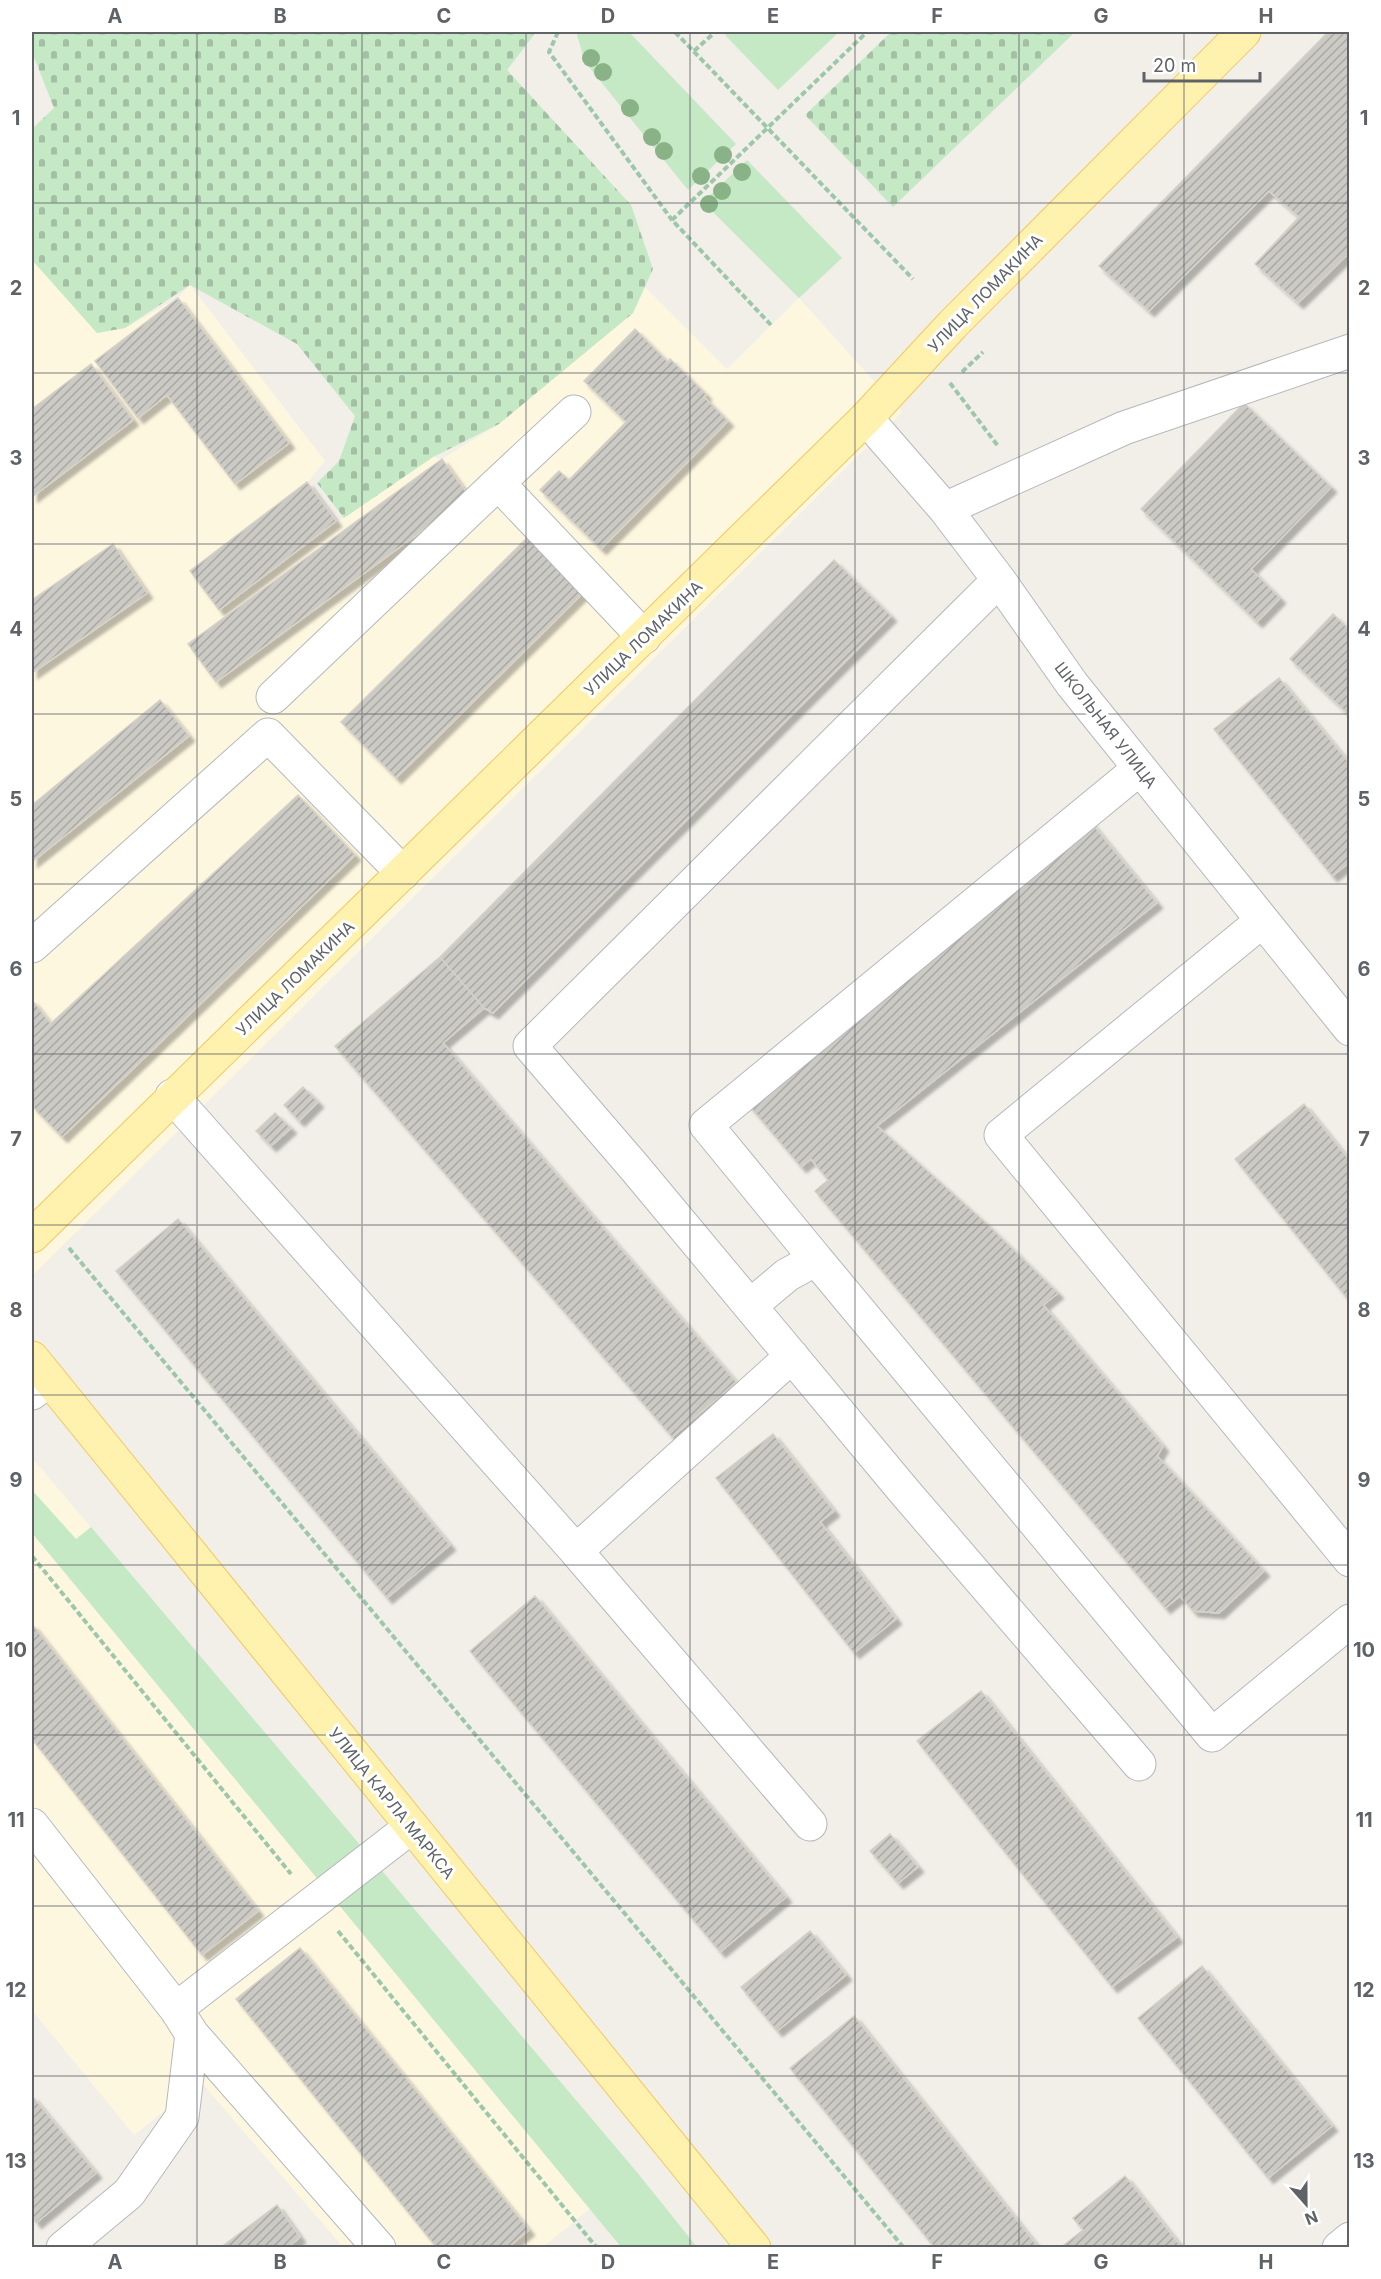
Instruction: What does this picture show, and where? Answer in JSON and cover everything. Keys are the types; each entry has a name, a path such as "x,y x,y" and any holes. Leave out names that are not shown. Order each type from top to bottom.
{"main road":[{"name":"УЛИЦА ЛОМАКИНА","path":"39,1229 172,1096 403,873 866,418 953,324 1244,32"},
{"name":"УЛИЦА КАРЛА МАРКСА","path":"37,1377 411,1827 754,2247"}],"street":[{"path":"945,509 1124,428 1350,351"},
{"path":"273,697 574,412"},
{"name":"ШКОЛЬНАЯ УЛИЦА","path":"866,418 945,509 999,580 1072,684 1350,1029"},
{"path":"498,483 644,637"},
{"path":"999,580 530,1046 912,1500 1139,1764"},
{"path":"32,946 268,735 403,873"},
{"path":"1139,769 706,1125 1212,1735 1350,1621"},
{"path":"1262,921 1001,1135 1350,1560"},
{"path":"172,1096 576,1551 810,1824"},
{"path":"750,1306 788,1275 816,1259"},
{"path":"576,1551 792,1356"},
{"path":"32,1825 184,2021 379,2247"},
{"path":"63,2247 129,2193 182,2117 184,2021 411,1827"},
{"path":"1339,2247 1350,2239"}],"path":[{"path":"558,32 549,52 672,220 771,326"},
{"path":"675,32 913,279"},
{"path":"694,51 715,32"},
{"path":"672,220 867,32"},
{"path":"982,352 950,384 998,447"},
{"path":"39,1229 904,2247"}],"shaded area":[{"path":"32,260 97,333 125,328 178,298 190,285 325,461 307,483 336,521 344,518 433,457 442,459 499,424 633,313 645,287 727,369 799,298 902,412 32,1276"},
{"path":"32,1458 636,2171 543,2247 343,2247 201,2082 134,2135 32,2010"}],"green space":[{"path":"32,32 536,32 507,70 631,205 653,269 633,313 499,424 433,457 344,518 317,483 339,461 355,416 297,344 190,285 125,328 97,333 32,260 32,129 54,108 32,52"},
{"path":"579,32 629,32 736,144 688,190 585,62 577,35"},
{"path":"728,32 839,32 778,90 725,35"},
{"path":"891,32 1075,32 893,207 805,115"},
{"path":"747,160 842,258 799,298 703,202"},
{"path":"32,1490 76,1539 91,1527 636,2171 697,2247 621,2247 32,1533"}],"building":[{"path":"1328,32 1350,32 1350,252 1298,303 1255,264 1299,217 1269,191 1149,311 1099,266"},
{"path":"178,298 289,443 235,484 167,395 138,418 95,361"},
{"path":"635,329 668,362 670,359 706,394 704,397 728,421 601,549 540,490 559,471 569,480 626,422 584,381"},
{"path":"91,364 133,420 32,497 32,409"},
{"path":"1244,403 1331,487 1251,569 1280,598 1257,622 1141,509"},
{"path":"442,459 469,496 216,682 188,644"},
{"path":"307,482 336,521 219,610 190,571"},
{"path":"533,532 589,587 396,778 341,722"},
{"path":"113,544 147,593 32,673 32,600"},
{"path":"834,560 891,616 493,1013 484,1008 440,957"},
{"path":"1333,614 1350,630 1350,716 1290,659"},
{"path":"1279,678 1350,764 1350,862 1332,876 1214,729"},
{"path":"160,700 189,736 32,862 32,805"},
{"path":"298,795 355,855 62,1137 32,1106 32,1041"},
{"path":"1085,815 1157,903 877,1126 987,1224 1058,1293 1043,1305 1163,1446 1157,1456 1264,1571 1219,1613 1193,1611 1180,1596 1165,1608 815,1191 828,1180 811,1159 801,1167 746,1102"},
{"path":"440,957 484,1008 443,1043 736,1382 672,1437 335,1046"},
{"path":"32,1000 51,1024 32,1041"},
{"path":"303,1087 318,1102 299,1121 284,1105"},
{"path":"1304,1104 1350,1161 1350,1302 1235,1159"},
{"path":"275,1113 291,1128 271,1146 256,1131"},
{"path":"178,1219 450,1545 387,1598 116,1271"},
{"path":"773,1434 834,1511 820,1522 896,1619 854,1653 716,1478"},
{"path":"535,1596 786,1897 720,1952 470,1651"},
{"path":"32,1624 258,1911 202,1955 32,1739"},
{"path":"981,1691 1177,1937 1112,1987 917,1741"},
{"path":"890,1834 918,1867 898,1883 870,1851"},
{"path":"810,1931 846,1975 777,2031 741,1987"},
{"path":"300,1948 529,2230 507,2248 437,2248 236,1999"},
{"path":"1202,1966 1332,2126 1268,2178 1138,2018"},
{"path":"854,2016 1039,2248 935,2248 790,2068"},
{"path":"32,2096 96,2173 36,2223 32,2217"},
{"path":"1125,2176 1179,2244 1175,2248 1060,2248 1083,2230 1073,2218"},
{"path":"277,2205 300,2237 287,2248 220,2248"}]}
